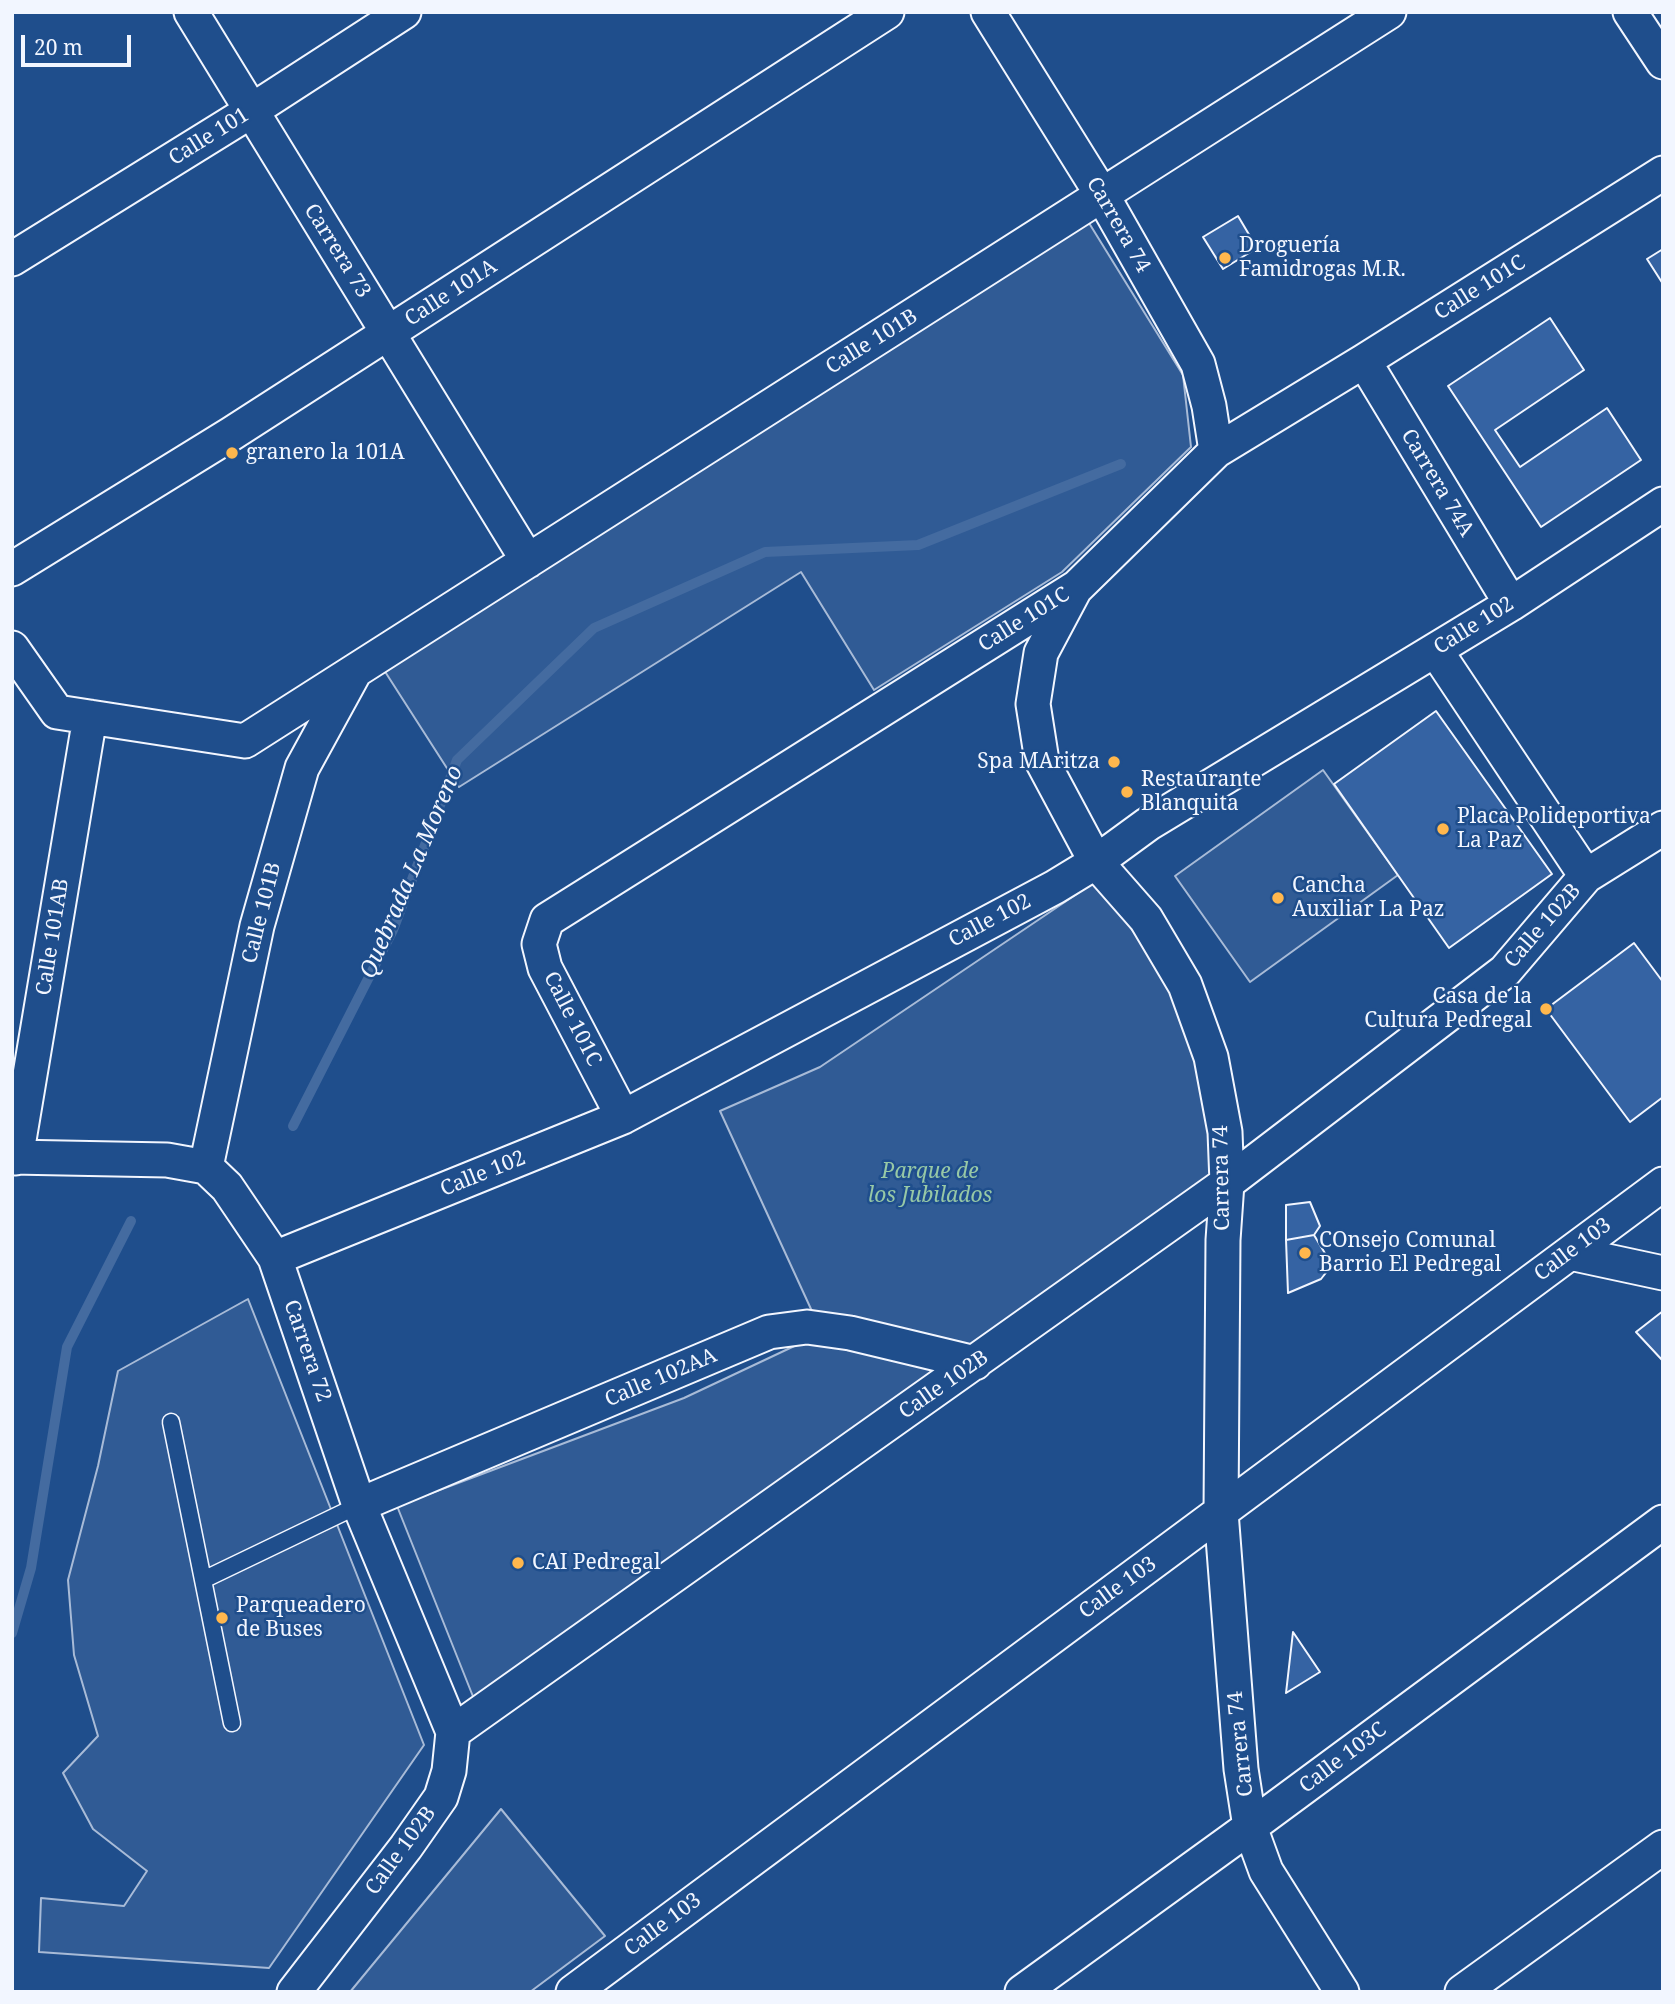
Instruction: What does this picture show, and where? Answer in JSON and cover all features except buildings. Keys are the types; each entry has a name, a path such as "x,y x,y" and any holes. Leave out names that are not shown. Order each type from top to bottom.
{"street":[{"name":"Carrera 73","path":"191,12 528,561"},
{"name":"Calle 101","path":"12,259 251,111 404,12"},
{"name":"Calle 101A","path":"12,569 388,334 887,12"},
{"name":"Carrera 74","path":"988,12 1102,195 1198,364 1209,406 1216,451"},
{"name":"Calle 101B","path":"90,717 245,741 1389,12"},
{"path":"1630,12 1663,62"},
{"name":"Calle 101C","path":"623,1117 545,968 539,944 547,920 1077,587 1216,451 1663,173"},
{"name":"Carrera 74A","path":"1364,361 1511,604"},
{"name":"Calle 102","path":"275,1258 623,1117 1055,887 1096,862 1148,824 1436,651 1663,504"},
{"name":"Carrera 74","path":"1077,587 1041,653 1033,704 1042,761 1096,862 1146,919 1185,985 1211,1057 1224,1132 1227,1183 1223,1240 1221,1512 1241,1769 1250,1827 1266,1871 1342,1992"},
{"path":"12,648 57,712 90,717"},
{"path":"1436,651 1587,876"},
{"name":"Calle 101B","path":"206,1167 257,926 302,768 355,672"},
{"name":"Calle 101AB","path":"14,1158 90,717"},
{"name":"Calle 102B","path":"294,1992 406,1847 441,1797 449,1770 453,1732 1227,1183 1505,971 1587,876 1663,828"},
{"path":"14,1158 167,1160 206,1167"},
{"name":"Carrera 72","path":"206,1167 227,1187 275,1258 359,1505 453,1732"},
{"name":"Calle 103","path":"573,1992 1663,1184"},
{"path":"1570,1252 1663,1273"},
{"name":"Calle 102AA","path":"359,1505 769,1332 807,1327 850,1333 975,1363"},
{"name":"Calle 103C","path":"1022,1992 1663,1522"},
{"path":"1462,1992 1651,1855"}],"lane":[{"path":"171,1422 232,1723"},
{"path":"203,1580 359,1505"}],"shaded area":[{"path":"1089,223 1183,375 1191,447 1062,572 874,690 801,572 459,787 384,670"},
{"name":"Cancha Auxiliar La Paz","path":"1323,770 1398,875 1250,982 1175,876"},
{"name":"Parque de los Jubilados","path":"1096,881 1167,977 1197,1030 1214,1172 476,1704 397,1506 684,1398 822,1333 720,1111 820,1067"},
{"name":"Parqueadero de Buses","path":"248,1299 424,1745 269,1968 39,1952 41,1898 124,1906 147,1871 93,1829 63,1773 98,1736 74,1655 68,1580 98,1466 118,1371"},
{"path":"501,1809 605,1936 530,1992 350,1992"}],"waterway":[{"name":"Quebrada La Moreno","path":"293,1126 393,930 457,760 594,628 765,552 918,545 1121,464"},
{"name":"Quebrada La Moreno","path":"12,1633 31,1568 67,1347 131,1221"}],"place":[{"name":"Droguería Famidrogas M.R.","path":"1225,258"},
{"name":"granero la 101A","path":"232,453"},
{"name":"Spa MAritza","path":"1114,762"},
{"name":"Restaurante Blanquita","path":"1127,792"},
{"name":"Placa Polideportiva La Paz","path":"1443,829"},
{"name":"Cancha Auxiliar La Paz","path":"1278,898"},
{"name":"Casa de la Cultura Pedregal","path":"1546,1009"},
{"name":"COnsejo Comunal Barrio El Pedregal","path":"1305,1253"},
{"name":"CAI Pedregal","path":"518,1563"},
{"name":"Parqueadero de Buses","path":"222,1618"}]}
